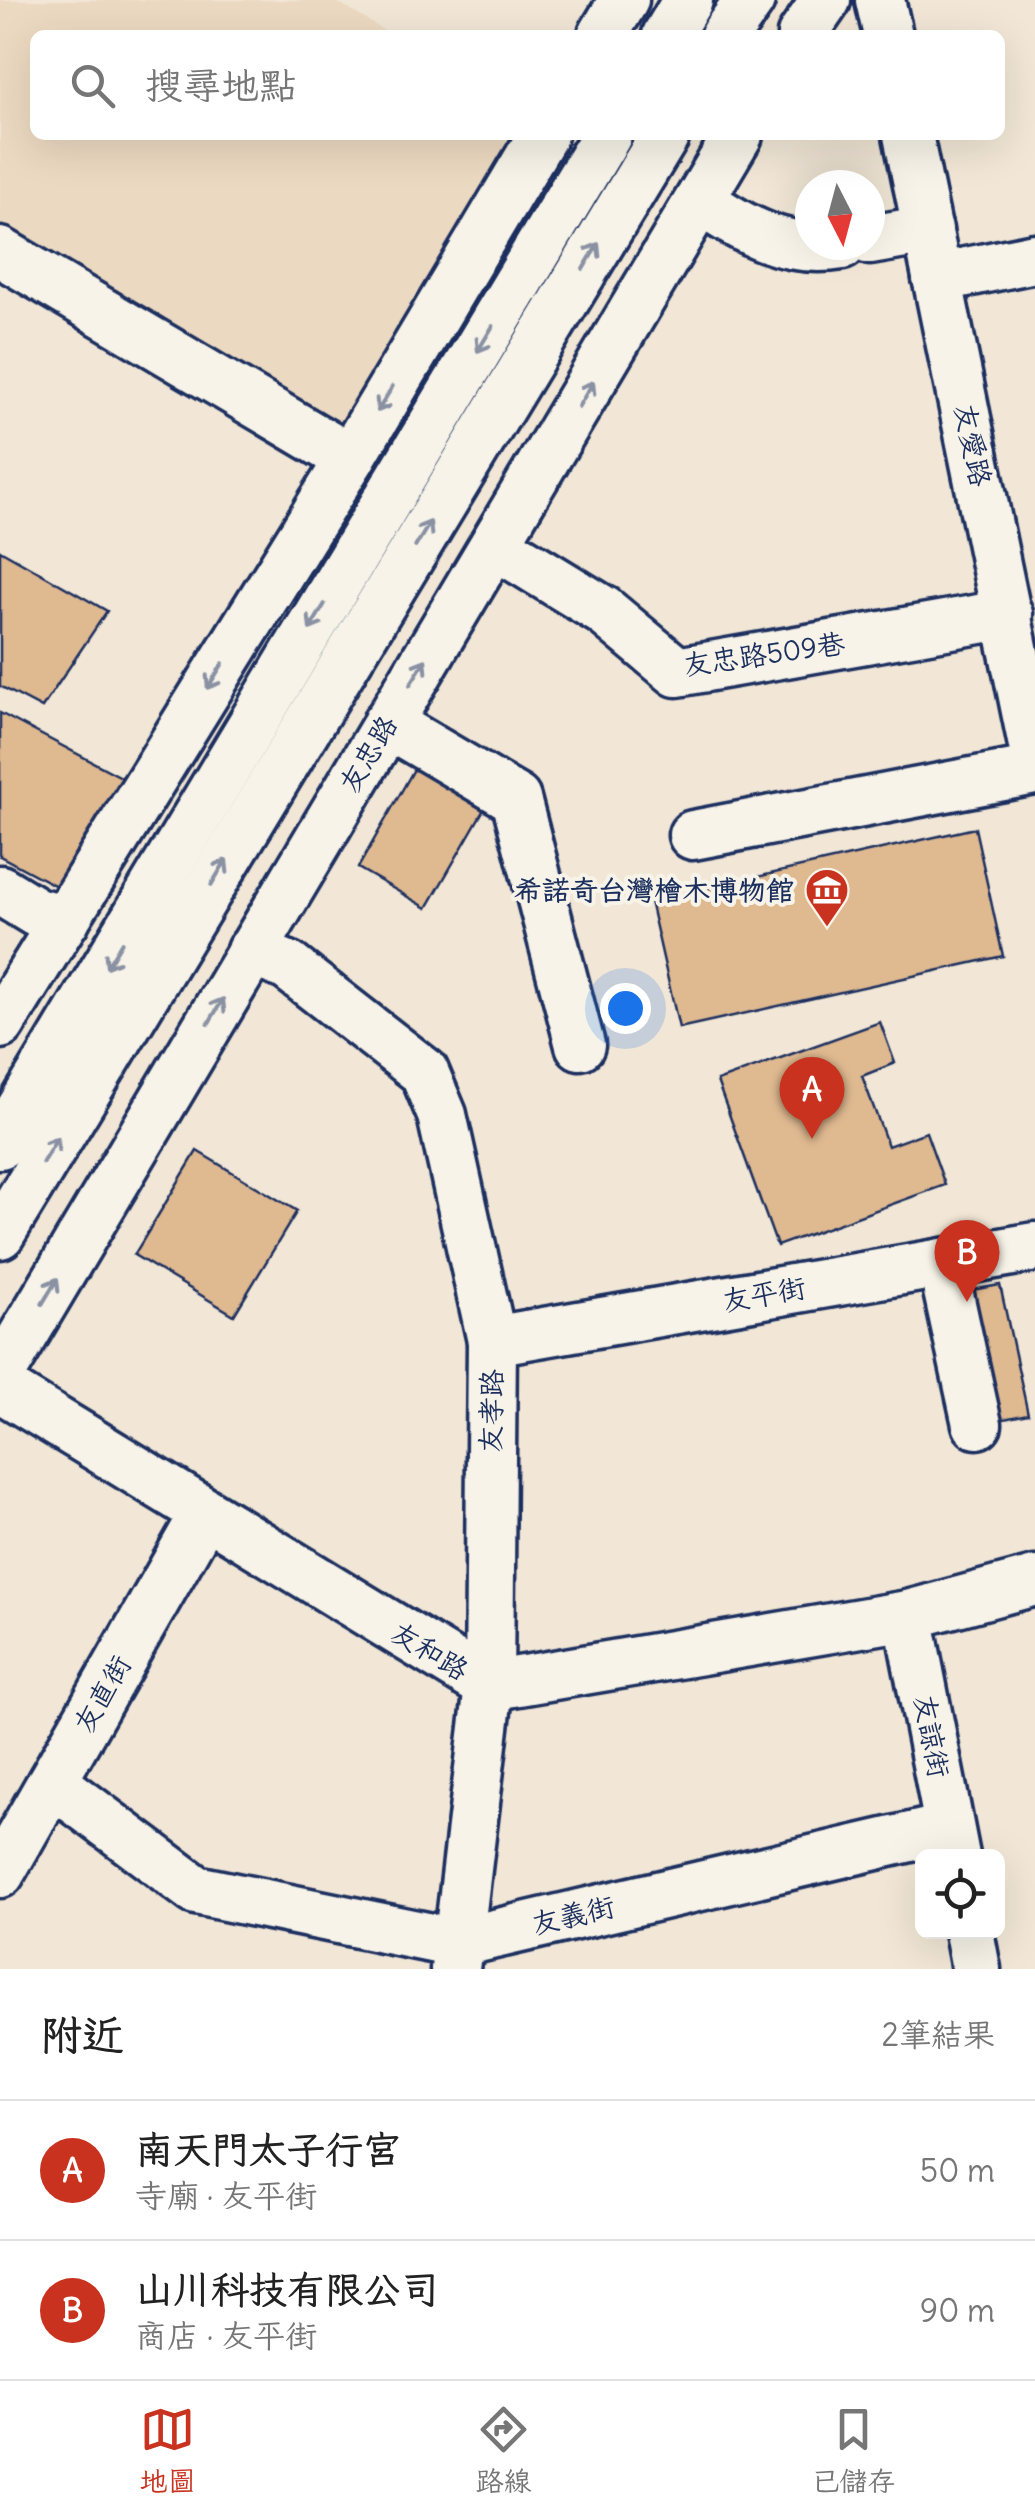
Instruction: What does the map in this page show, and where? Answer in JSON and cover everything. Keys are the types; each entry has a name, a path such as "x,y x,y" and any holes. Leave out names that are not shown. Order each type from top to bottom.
{"street":[{"path":"606,30 624,0"},
{"path":"671,30 688,0"},
{"path":"729,30 750,0"},
{"path":"805,30 826,0"},
{"path":"880,0 887,30"},
{"path":"0,1024 350,458 540,140"},
{"path":"0,1144 604,140"},
{"path":"0,1234 661,140"},
{"name":"友忠路","path":"0,1374 735,140"},
{"name":"友愛路","path":"909,140 1035,755"},
{"path":"700,200 750,234 795,245"},
{"path":"885,237 928,230"},
{"path":"0,252 350,458"},
{"path":"937,278 1035,258"},
{"name":"友忠路509巷","path":"496,544 604,610 677,672 1008,614"},
{"path":"386,723 516,800 580,1045"},
{"path":"693,835 1035,770"},
{"path":"0,890 36,912 65,920"},
{"name":"友孝路","path":"251,951 288,966 424,1072 442,1116 492,1340 489,1686 456,1956"},
{"name":"友平街","path":"492,1340 1035,1247"},
{"path":"942,1263 977,1424"},
{"name":"友和路","path":"0,1387 489,1686 908,1615 1035,1582"},
{"name":"友直街","path":"0,1874 204,1515"},
{"name":"友諒街","path":"908,1615 952,1842"},
{"name":"友義街","path":"52,1782 196,1890 456,1956 952,1842"},
{"path":"970,1939 976,1969"}],"shaded area":[{"path":"0,0 334,0 383,30 30,30 30,140 535,140 348,442 0,230"}],"building":[{"path":"0,550 107,611 42,708 0,686"},
{"path":"0,713 123,778 62,889 0,856"},
{"path":"417,764 487,804 427,908 358,868"},
{"name":"希諾奇台灣檜木博物館","path":"975,828 1003,956 679,1028 650,901"},
{"path":"880,1022 895,1063 862,1076 888,1146 926,1132 945,1185 777,1246 717,1081"},
{"path":"197,1151 297,1211 234,1315 134,1255"},
{"path":"1000,1285 1028,1414 985,1423 955,1293"}],"place":[{"name":"希諾奇台灣檜木博物館","path":"827,928"},
{"name":"南天門太子行宮","path":"812,1139"},
{"name":"山川科技有限公司","path":"967,1302"}]}
